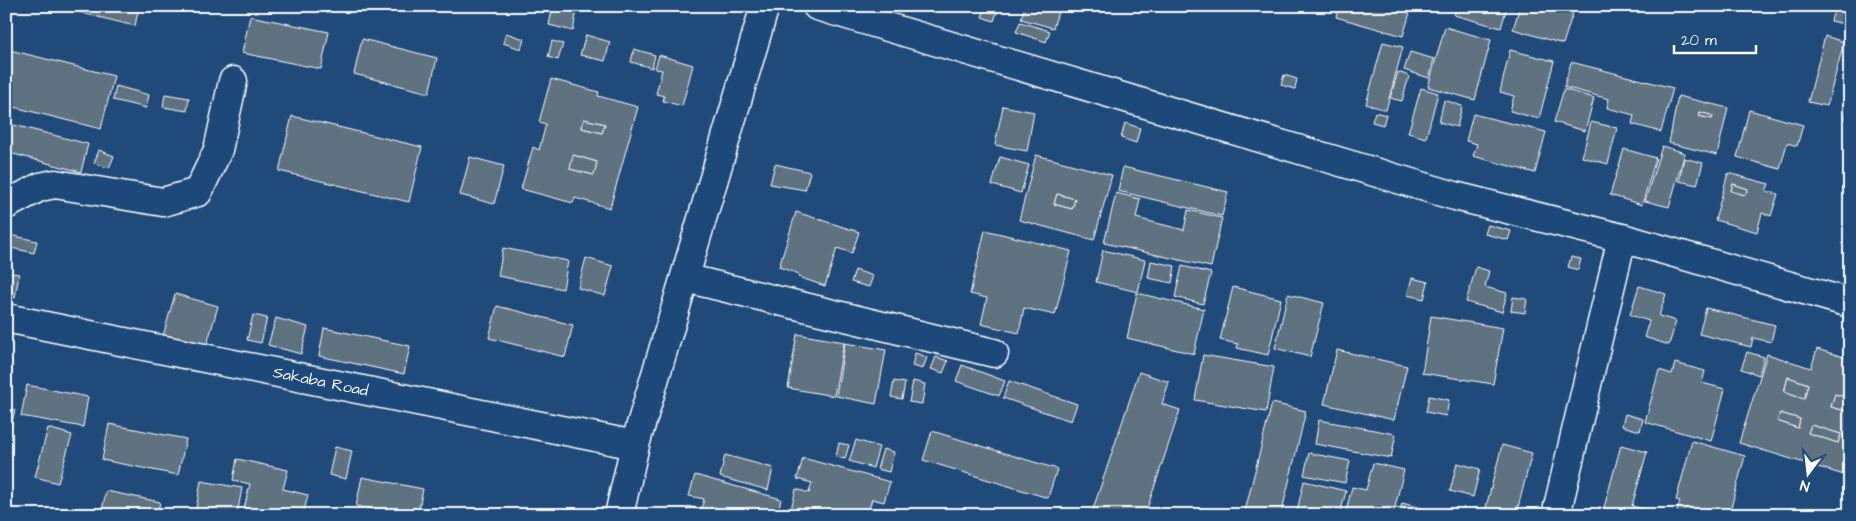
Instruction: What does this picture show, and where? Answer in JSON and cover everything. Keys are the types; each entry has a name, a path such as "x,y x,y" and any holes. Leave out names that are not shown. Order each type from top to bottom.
{"street":[{"path":"619,515 635,445 764,6"},
{"path":"817,6 1455,196 1622,238 1850,304"},
{"path":"6,205 40,188 55,184 163,202 198,192 218,150 233,82"},
{"path":"1556,515 1622,238"},
{"path":"685,278 994,352"},
{"name":"Sakaba Road","path":"6,318 635,445"}],"building":[{"path":"53,6 139,6 135,26"},
{"path":"553,6 577,9 573,31 549,25"},
{"path":"986,6 999,6 994,21 982,17"},
{"path":"1025,6 1060,6 1053,28 1021,19"},
{"path":"1339,6 1412,6 1403,36 1336,17"},
{"path":"1457,6 1507,6 1501,28 1454,15"},
{"path":"1520,6 1575,6 1563,44 1513,29"},
{"path":"1835,6 1850,6 1848,25 1831,21"},
{"path":"250,16 329,32 321,69 242,53"},
{"path":"1020,22 1050,31 1046,42 1016,32"},
{"path":"1445,27 1491,40 1475,100 1428,87"},
{"path":"506,33 524,39 521,49 503,43"},
{"path":"586,35 610,42 605,61 580,55"},
{"path":"1825,36 1844,42 1827,106 1808,102"},
{"path":"362,39 437,58 429,93 354,74"},
{"path":"552,41 563,44 558,60 548,57"},
{"path":"1383,42 1403,47 1386,110 1366,104"},
{"path":"6,49 114,76 101,129 6,105"},
{"path":"634,49 655,55 652,68 631,62"},
{"path":"1510,50 1554,61 1539,119 1510,111 1514,96 1500,92"},
{"path":"1410,52 1434,59 1429,78 1404,70"},
{"path":"659,55 693,65 682,106 663,101 664,96 656,94 662,70 655,69"},
{"path":"1571,62 1673,88 1661,132 1632,124 1634,115 1607,108 1609,99 1564,87"},
{"path":"1398,72 1409,76 1402,101 1390,98"},
{"path":"1284,75 1297,79 1295,89 1281,85"},
{"path":"551,79 599,92 598,96 638,107 610,208 575,198 573,203 521,189 533,147 539,150 546,124 539,122","holes":["584,119 605,124 602,133 582,128","573,155 597,162 594,175 570,169"]},
{"path":"116,86 149,95 146,108 113,100"},
{"path":"1421,88 1438,93 1426,138 1408,133"},
{"path":"1564,89 1594,98 1585,131 1554,122"},
{"path":"165,94 189,98 187,111 163,107"},
{"path":"1850,94 1850,120 1844,119"},
{"path":"1678,96 1728,108 1717,155 1669,143","holes":["1700,112 1713,116 1712,119 1699,116"]},
{"path":"1444,100 1462,106 1457,127 1439,122"},
{"path":"1003,106 1034,112 1027,151 995,145"},
{"path":"1749,110 1803,125 1797,146 1787,143 1780,169 1737,157"},
{"path":"1375,112 1386,115 1383,125 1372,122"},
{"path":"1700,112 1713,116 1712,119 1699,116"},
{"path":"1473,114 1546,132 1535,173 1473,156 1477,144 1466,141"},
{"path":"292,116 422,147 409,202 279,171"},
{"path":"584,119 605,124 602,133 582,128"},
{"path":"1591,122 1617,128 1608,164 1582,157"},
{"path":"6,123 88,144 81,172 6,152"},
{"path":"1125,123 1140,128 1136,143 1121,138"},
{"path":"1662,146 1685,153 1669,207 1645,201"},
{"path":"1624,149 1656,158 1642,205 1610,195"},
{"path":"99,150 114,156 109,168 94,163"},
{"path":"573,155 597,162 594,175 570,169"},
{"path":"1036,155 1112,175 1094,240 1019,220","holes":["1057,194 1075,199 1072,209 1054,204"]},
{"path":"470,157 504,166 494,204 460,195"},
{"path":"1000,157 1029,165 1021,193 992,185"},
{"path":"1684,158 1703,163 1697,185 1679,181"},
{"path":"775,164 810,172 805,190 770,184"},
{"path":"1123,167 1228,192 1222,216 1118,191"},
{"path":"1728,173 1769,184 1766,191 1778,194 1771,216 1762,213 1757,232 1715,220","holes":["1733,184 1748,189 1745,195 1731,191"]},
{"path":"1733,184 1748,189 1745,195 1731,191"},
{"path":"1116,193 1140,199 1136,218 1184,230 1188,210 1222,218 1211,267 1104,243"},
{"path":"1057,194 1075,199 1072,209 1054,204"},
{"path":"796,212 859,232 852,253 837,248 825,286 798,277 799,274 779,267"},
{"path":"1488,225 1511,231 1508,240 1485,234"},
{"path":"985,230 1071,251 1055,315 1024,308 1019,333 981,324 987,298 970,294"},
{"path":"10,235 37,241 34,253 7,247"},
{"path":"503,248 568,261 563,289 498,276"},
{"path":"1103,250 1145,260 1138,292 1096,282"},
{"path":"1571,257 1581,259 1578,270 1568,267"},
{"path":"586,258 613,266 605,296 578,288"},
{"path":"1151,261 1175,266 1172,283 1148,278"},
{"path":"1182,266 1211,273 1203,304 1175,297"},
{"path":"1476,267 1489,271 1485,287 1507,293 1502,312 1466,302"},
{"path":"855,270 873,276 869,287 851,282"},
{"path":"6,272 19,274 15,298 6,296"},
{"path":"1412,278 1428,282 1424,299 1407,295"},
{"path":"1639,286 1666,294 1659,316 1676,321 1669,345 1644,337 1649,321 1630,315"},
{"path":"1233,287 1281,299 1268,355 1237,348 1238,344 1220,340"},
{"path":"1137,293 1204,309 1194,354 1127,338"},
{"path":"175,294 218,306 206,348 163,336"},
{"path":"1288,294 1324,303 1310,357 1275,348"},
{"path":"1513,297 1527,299 1525,313 1511,311"},
{"path":"497,306 573,325 565,357 489,338"},
{"path":"1706,308 1775,325 1771,342 1753,338 1751,347 1699,334"},
{"path":"253,315 267,318 261,343 247,340"},
{"path":"1431,316 1503,328 1493,384 1422,373"},
{"path":"276,318 308,327 301,354 268,345"},
{"path":"324,328 410,346 404,374 319,356"},
{"path":"797,334 844,342 834,396 788,388"},
{"path":"845,343 886,350 876,404 836,396"},
{"path":"1817,349 1850,359 1845,376 1850,377 1850,399 1835,394 1831,407 1850,412 1850,456 1844,475 1739,443 1767,354 1811,368","holes":["1788,377 1808,384 1804,399 1784,392","1780,413 1800,419 1798,428 1777,421","1811,425 1841,434 1838,443 1808,433"]},
{"path":"1337,350 1407,366 1394,420 1324,404"},
{"path":"1747,352 1764,357 1759,375 1741,369"},
{"path":"915,353 927,357 923,369 912,366"},
{"path":"1203,355 1274,367 1266,412 1195,400"},
{"path":"936,357 948,361 943,373 931,369"},
{"path":"1675,363 1705,371 1702,383 1725,389 1711,441 1645,422 1659,370 1672,374"},
{"path":"962,365 1005,381 999,396 956,381"},
{"path":"1139,372 1169,382 1162,404 1180,410 1145,515 1091,515"},
{"path":"1788,377 1808,384 1804,399 1784,392"},
{"path":"894,381 905,383 902,399 891,397"},
{"path":"913,381 925,384 922,404 909,402"},
{"path":"1009,381 1077,404 1071,421 1003,398"},
{"path":"27,385 88,397 83,427 21,416"},
{"path":"1835,394 1850,399 1850,412 1831,407"},
{"path":"1429,396 1449,400 1446,416 1426,412"},
{"path":"1272,403 1306,411 1281,515 1244,515"},
{"path":"6,407 15,410 6,445"},
{"path":"1780,413 1800,419 1798,428 1777,421"},
{"path":"1625,414 1643,419 1640,431 1622,426"},
{"path":"1319,420 1396,434 1391,458 1315,444"},
{"path":"109,424 186,439 178,475 102,460"},
{"path":"1811,425 1841,434 1838,443 1808,433"},
{"path":"48,428 72,435 58,483 35,477"},
{"path":"932,431 1057,469 1048,498 923,460"},
{"path":"856,440 879,447 873,468 849,461"},
{"path":"1692,441 1745,456 1729,515 1676,515 1680,501 1676,500"},
{"path":"839,443 849,445 845,459 836,457"},
{"path":"1502,445 1532,453 1516,515 1484,515"},
{"path":"1621,445 1647,452 1632,506 1664,515 1602,515"},
{"path":"335,447 352,451 346,479 329,475"},
{"path":"883,449 894,452 889,472 877,469"},
{"path":"1309,453 1350,461 1345,483 1304,475"},
{"path":"725,455 773,468 768,490 720,477"},
{"path":"803,458 890,482 884,502 872,499 869,509 881,513 881,515 798,515 790,513 796,489 809,493 812,483 797,479"},
{"path":"237,459 288,470 283,489 308,495 303,515 269,515 244,509 250,484 233,480"},
{"path":"1373,463 1404,470 1393,515 1345,515 1352,487 1366,490"},
{"path":"1457,463 1480,469 1473,497 1450,491"},
{"path":"695,475 781,499 777,515 685,515 688,506 701,510 704,499 689,496"},
{"path":"362,477 423,489 418,514 421,515 382,515 382,511 356,506"},
{"path":"201,481 242,488 237,515 195,515"},
{"path":"1304,481 1346,491 1340,515 1296,515"},
{"path":"106,491 160,502 157,515 101,515"},
{"path":"1402,503 1441,513 1441,515 1399,515"}]}
